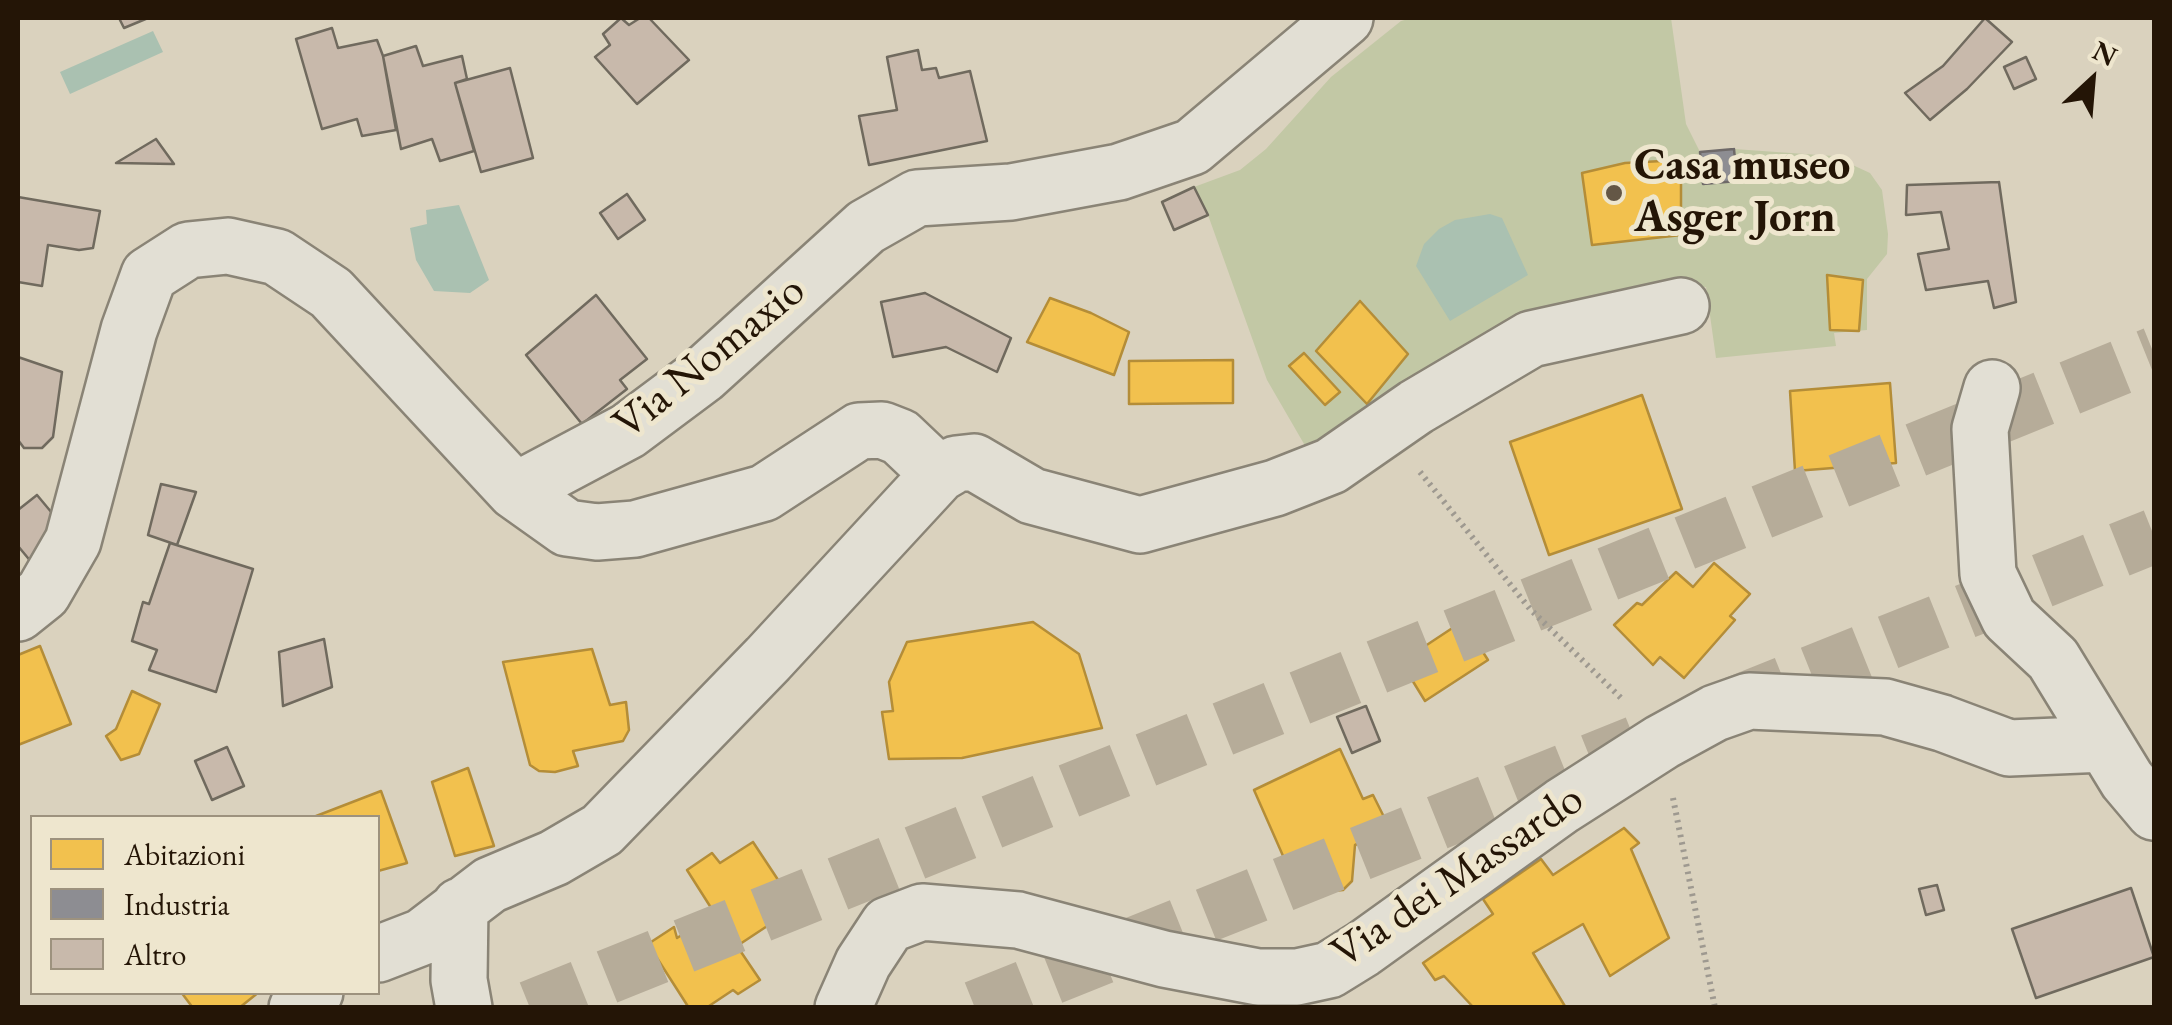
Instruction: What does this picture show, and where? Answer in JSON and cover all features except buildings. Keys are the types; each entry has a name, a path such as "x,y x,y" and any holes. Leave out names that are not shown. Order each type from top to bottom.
{"street":[{"name":"Via Nomaxio","path":"515,491 628,431 704,375 866,227 917,198 1010,192 1119,172 1192,147 1345,18"},
{"path":"18,613 43,593 73,541 129,330 149,275 188,250 228,246 278,257 331,293 515,491 567,528 597,532 635,530 764,494 859,430 882,430 900,436 939,474"},
{"path":"380,953 422,938 490,885 554,858 602,830 939,474 956,464 974,462 1032,496 1140,525 1275,488 1331,466 1531,339 1682,306"},
{"path":"1992,388 1980,429 1988,574 2010,618 2053,658 2135,776"},
{"name":"Via dei Massardo","path":"843,1008 863,963 888,924 922,912 1018,920 1164,959 1258,977 1297,977 1329,970 1562,806 1662,742 1715,713 1749,701 1884,708 2009,748 2135,776"},
{"path":"460,906 458,980 464,1008"}],"path":[{"path":"1386,428 1530,608 1662,742 1715,1008"}],"shaded area":[{"path":"1671,18 1686,124 1700,152 1734,149 1833,156 1870,173 1882,190 1887,254 1867,279 1867,330 1834,333 1836,346 1716,358 1706,287 1605,299 1311,456 1267,380 1208,215 1194,187 1240,170 1266,149 1331,77 1401,21"},
{"path":"153,31 163,52 70,94 60,72"},
{"path":"459,205 489,280 470,293 434,291 416,260 410,228 427,224 426,210"},
{"path":"1490,214 1502,218 1528,275 1450,321 1416,266 1424,244 1455,220"}],"tunnel":[{"path":"530,1008 2154,354"},
{"path":"1734,704 2154,536"},
{"path":"975,1008 1636,743"}],"place":[{"name":"Casa museo Asger Jorn","path":"1614,193"}]}
